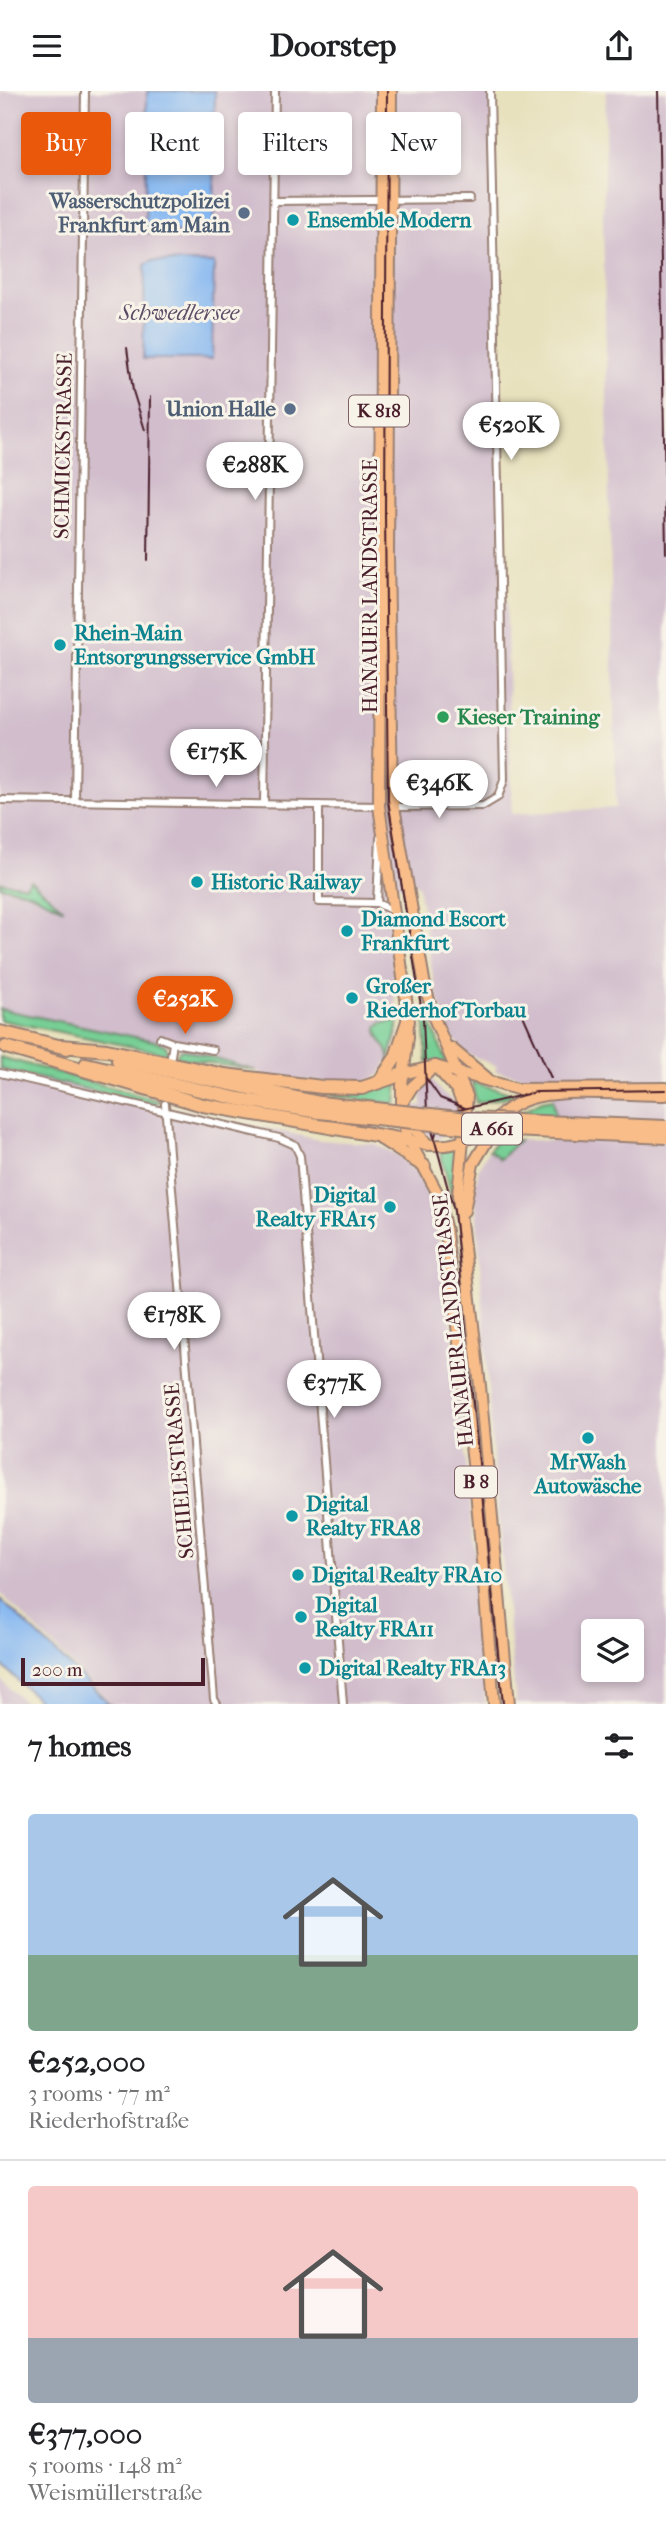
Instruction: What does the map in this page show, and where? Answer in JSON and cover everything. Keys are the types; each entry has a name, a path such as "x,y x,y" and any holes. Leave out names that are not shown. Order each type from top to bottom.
{"highway":[{"path":"378,1084 393,1063 408,1021"},
{"name":"A 661","path":"0,1032 319,1108 468,1119 666,1127"},
{"path":"3,1046 192,1102 380,1137 424,1166"},
{"name":"A 661","path":"3,1046 228,1096 470,1128 666,1137"},
{"path":"61,1046 107,1050 266,1082 340,1089 378,1084 403,1074"},
{"path":"340,1129 390,1135 410,1141"}],"main road":[{"name":"HANAUER LANDSTRASSE","path":"382,91 387,200 388,593 394,807 425,986 444,1040 459,1071"},
{"name":"HANAUER LANDSTRASSE","path":"391,91 387,200 379,806 408,1021 403,1074"},
{"path":"379,806 394,807"},
{"path":"444,1040 467,1064 501,1087"},
{"path":"428,1145 411,1127 400,1108 409,1091 435,1066"},
{"path":"428,1145 451,1137 467,1118 459,1095 435,1066"},
{"path":"403,1074 435,1066 459,1071 501,1087 666,1095"},
{"name":"K 818","path":"459,1071 467,1097 464,1142"},
{"name":"B 8","path":"403,1074 400,1108 410,1141"},
{"path":"410,1141 446,1146 464,1142 512,1108 552,1091 666,1088"},
{"path":"462,1226 473,1164 496,1127 512,1108"},
{"name":"HANAUER LANDSTRASSE","path":"410,1141 441,1203 457,1309 477,1489 494,1704"},
{"name":"HANAUER LANDSTRASSE","path":"464,1142 458,1184 480,1386 509,1704"}],"street":[{"name":"SCHMICKSTRASSE","path":"75,801 85,91"},
{"path":"264,804 275,91"},
{"path":"394,807 483,806 498,797 504,780 490,91"},
{"path":"274,201 470,199"},
{"path":"0,800 379,806"},
{"path":"319,805 319,902 377,903 393,911"},
{"path":"377,903 377,863 381,832"},
{"path":"160,1038 213,1050"},
{"path":"171,1056 173,1043"},
{"path":"0,1073 166,1108 285,1139 295,1145 300,1156 344,1704"},
{"name":"SCHIELESTRASSE","path":"166,1108 216,1703"}],"shaded area":[{"path":"0,91 492,91 512,814 616,808 603,220 606,91 666,91 666,1704 516,1704 494,1473 475,1189 479,1167 489,1150 500,1159 519,1140 558,1141 550,1082 495,1071 497,1066 467,1054 450,1034 435,988 418,884 386,887 398,1034 394,1050 380,1075 361,1084 265,1078 257,1071 159,1042 0,1009"},
{"path":"0,1069 319,1140 375,1144 399,1156 418,1175 434,1210 450,1309 479,1590 485,1704 112,1704 0,1593"},
{"path":"433,1076 432,1080 442,1093 457,1102 460,1108 456,1125 439,1139 424,1134 414,1115 413,1105 422,1106 421,1083"},
{"path":"0,1679 26,1704 0,1704"}],"green space":[{"path":"30,880 64,909 28,892 0,886 0,882 26,886"},
{"path":"0,1009 159,1042 166,1046 168,1054 0,1020"},
{"path":"426,1012 447,1063 427,1062"},
{"path":"399,1021 389,1062 388,1052 377,1027 382,1023"},
{"path":"180,1050 185,1050 257,1071 175,1057"},
{"path":"0,1057 160,1101 154,1105 0,1069"},
{"path":"398,1080 396,1104 332,1096 332,1092"},
{"path":"472,1082 517,1095 476,1103"},
{"path":"553,1099 555,1116 517,1114 542,1101"},
{"path":"499,1138 519,1140 500,1159 489,1150"},
{"path":"457,1148 453,1199 440,1152"}],"water":[{"path":"147,91 215,91 215,112 147,112"},
{"path":"146,175 214,175 214,232 145,233"},
{"name":"Schwedlersee","path":"152,261 214,263 212,359 143,359 145,265"},
{"path":"0,1599 110,1704 42,1704 0,1663"}],"tram line":[{"path":"387,91 385,515 388,800 423,1019 427,1112 454,1211 503,1704"},
{"path":"518,1004 551,1078"},
{"path":"426,1078 440,1098 465,1108"},
{"path":"434,1140 438,1125 450,1112 536,1092 666,1090"}],"railway":[{"path":"658,91 666,553"},
{"path":"127,348 133,391 145,430"},
{"path":"148,560 150,397"}],"place":[{"name":"Wasserschutzpolizei Frankfurt am Main","path":"244,213"},
{"name":"Ensemble Modern","path":"293,220"},
{"name":"Union Halle","path":"290,409"},
{"name":"Rhein-Main Entsorgungsservice GmbH","path":"60,645"},
{"name":"Kieser Training","path":"443,717"},
{"name":"Historic Railway","path":"197,882"},
{"name":"Diamond Escort Frankfurt","path":"347,931"},
{"name":"Großer Riederhof Torbau","path":"352,998"},
{"name":"Digital Realty FRA15","path":"390,1207"},
{"name":"MrWash Autowäsche","path":"588,1438"},
{"name":"Digital Realty FRA8","path":"292,1516"},
{"name":"Digital Realty FRA10","path":"298,1575"},
{"name":"Digital Realty FRA11","path":"301,1617"},
{"name":"Digital Realty FRA13","path":"305,1668"}]}
